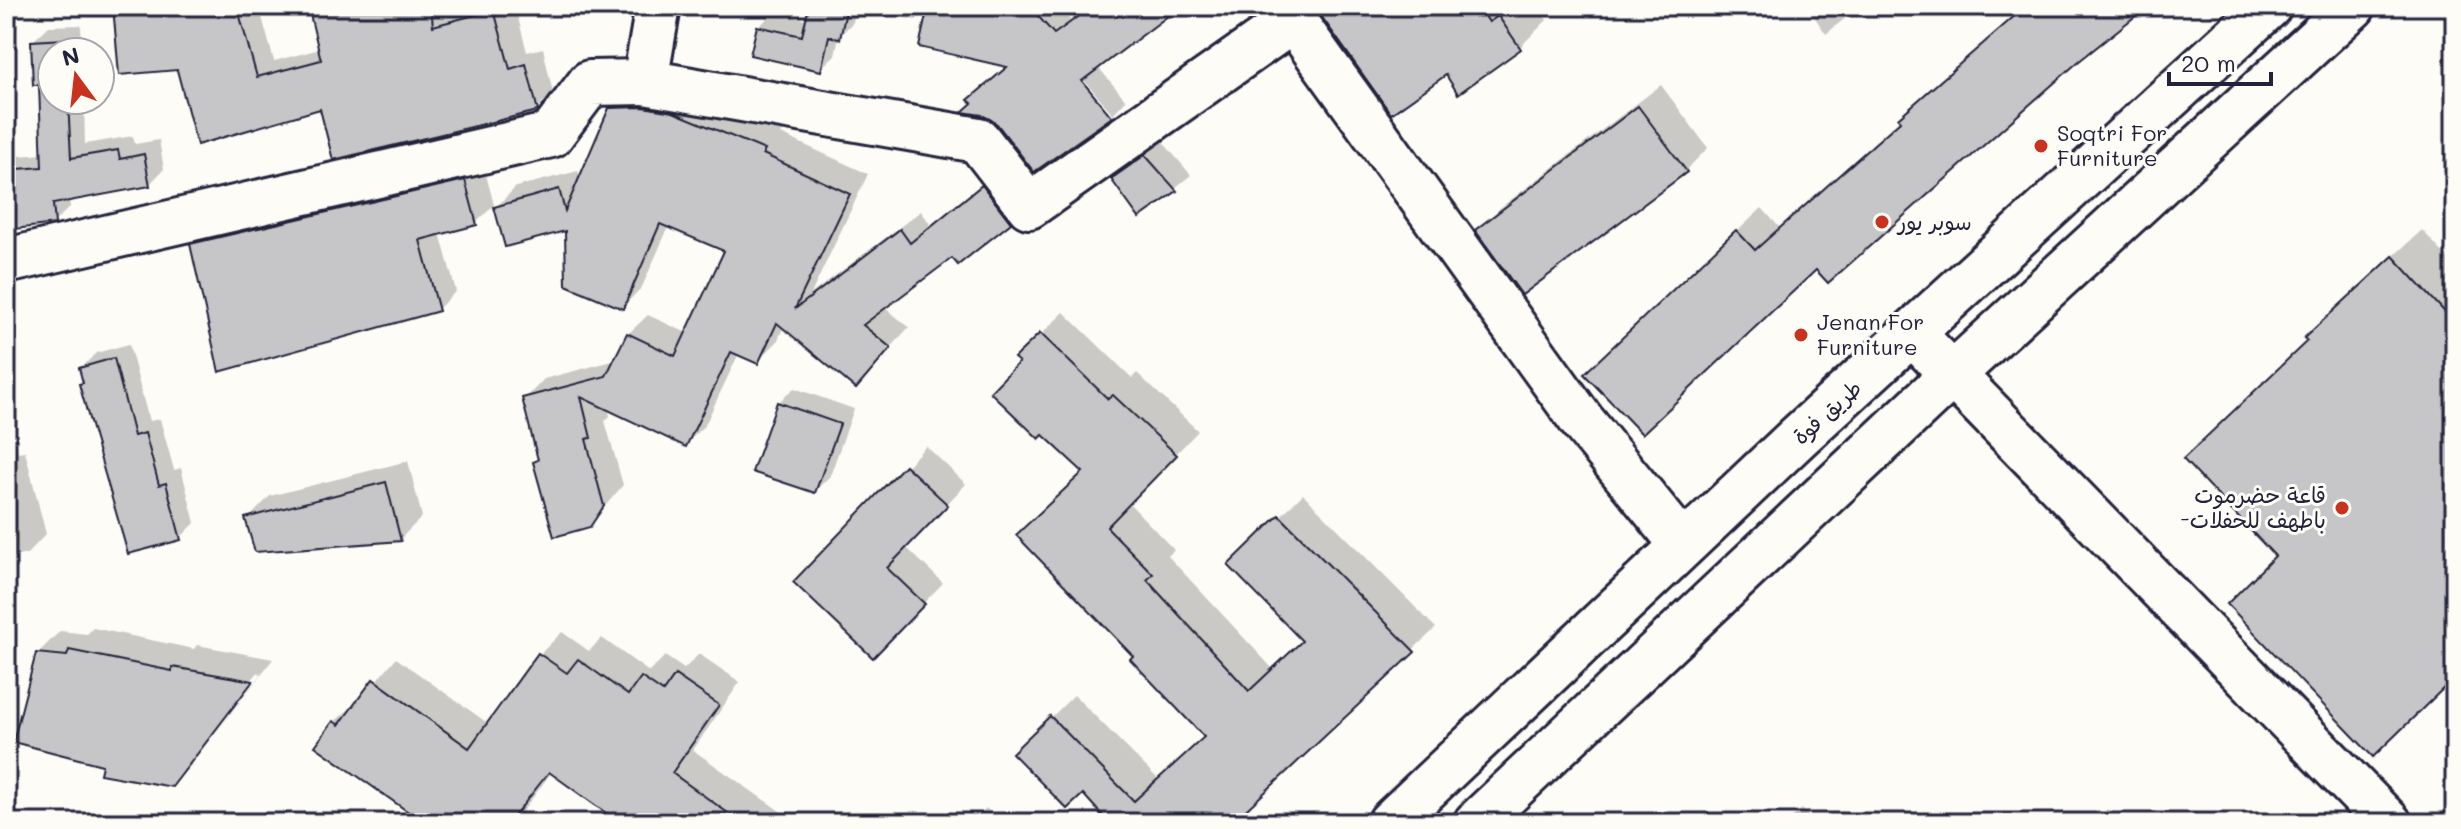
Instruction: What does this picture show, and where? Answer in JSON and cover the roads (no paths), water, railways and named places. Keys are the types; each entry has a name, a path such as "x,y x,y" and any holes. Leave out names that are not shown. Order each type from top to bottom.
{"main road":[{"path":"645,82 658,6"},
{"name":"طريق فوة","path":"1390,823 1683,545 2269,6"},
{"path":"1476,823 1953,374 2353,6"},
{"path":"6,261 551,135 590,83 645,82 978,140 1029,206 1288,13 1582,421 1683,545"},
{"path":"1913,334 2389,823"}],"place":[{"name":"Soqtri For Furniture","path":"2041,146"},
{"name":"سوبر يور","path":"1882,222"},
{"name":"Jenan For Furniture","path":"1801,335"},
{"name":"قاعة حضرموت -باطهف للحفلات","path":"2342,508"}]}
